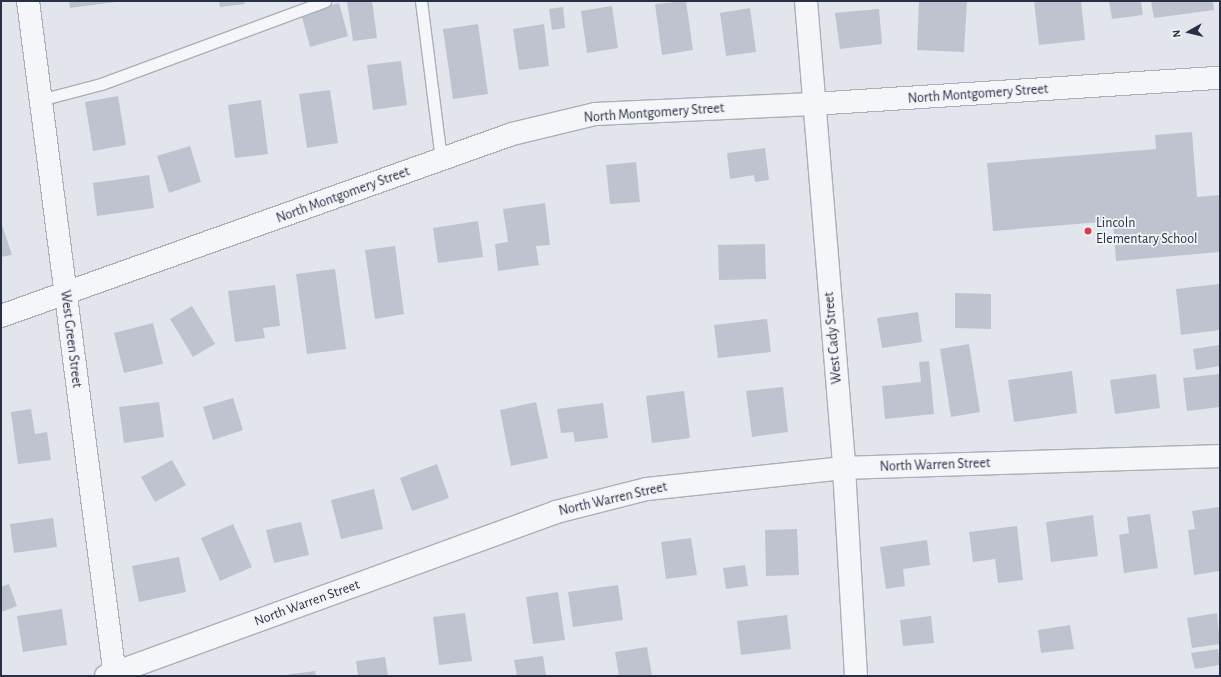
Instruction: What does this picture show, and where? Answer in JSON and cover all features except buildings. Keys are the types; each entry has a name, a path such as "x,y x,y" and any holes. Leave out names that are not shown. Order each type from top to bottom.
{"street":[{"name":"West Green Street","path":"28,1 112,675"},
{"name":"West Cady Street","path":"806,1 813,104 844,468 856,676"},
{"name":"North Montgomery Street","path":"1,316 512,134 595,114 813,104 1220,78"},
{"name":"North Warren Street","path":"112,675 556,512 647,489 844,468 1220,456"}],"lane":[{"path":"40,100 101,84 325,1"},
{"path":"421,1 441,160"}],"place":[{"name":"Lincoln Elementary School","path":"1088,231"}]}
